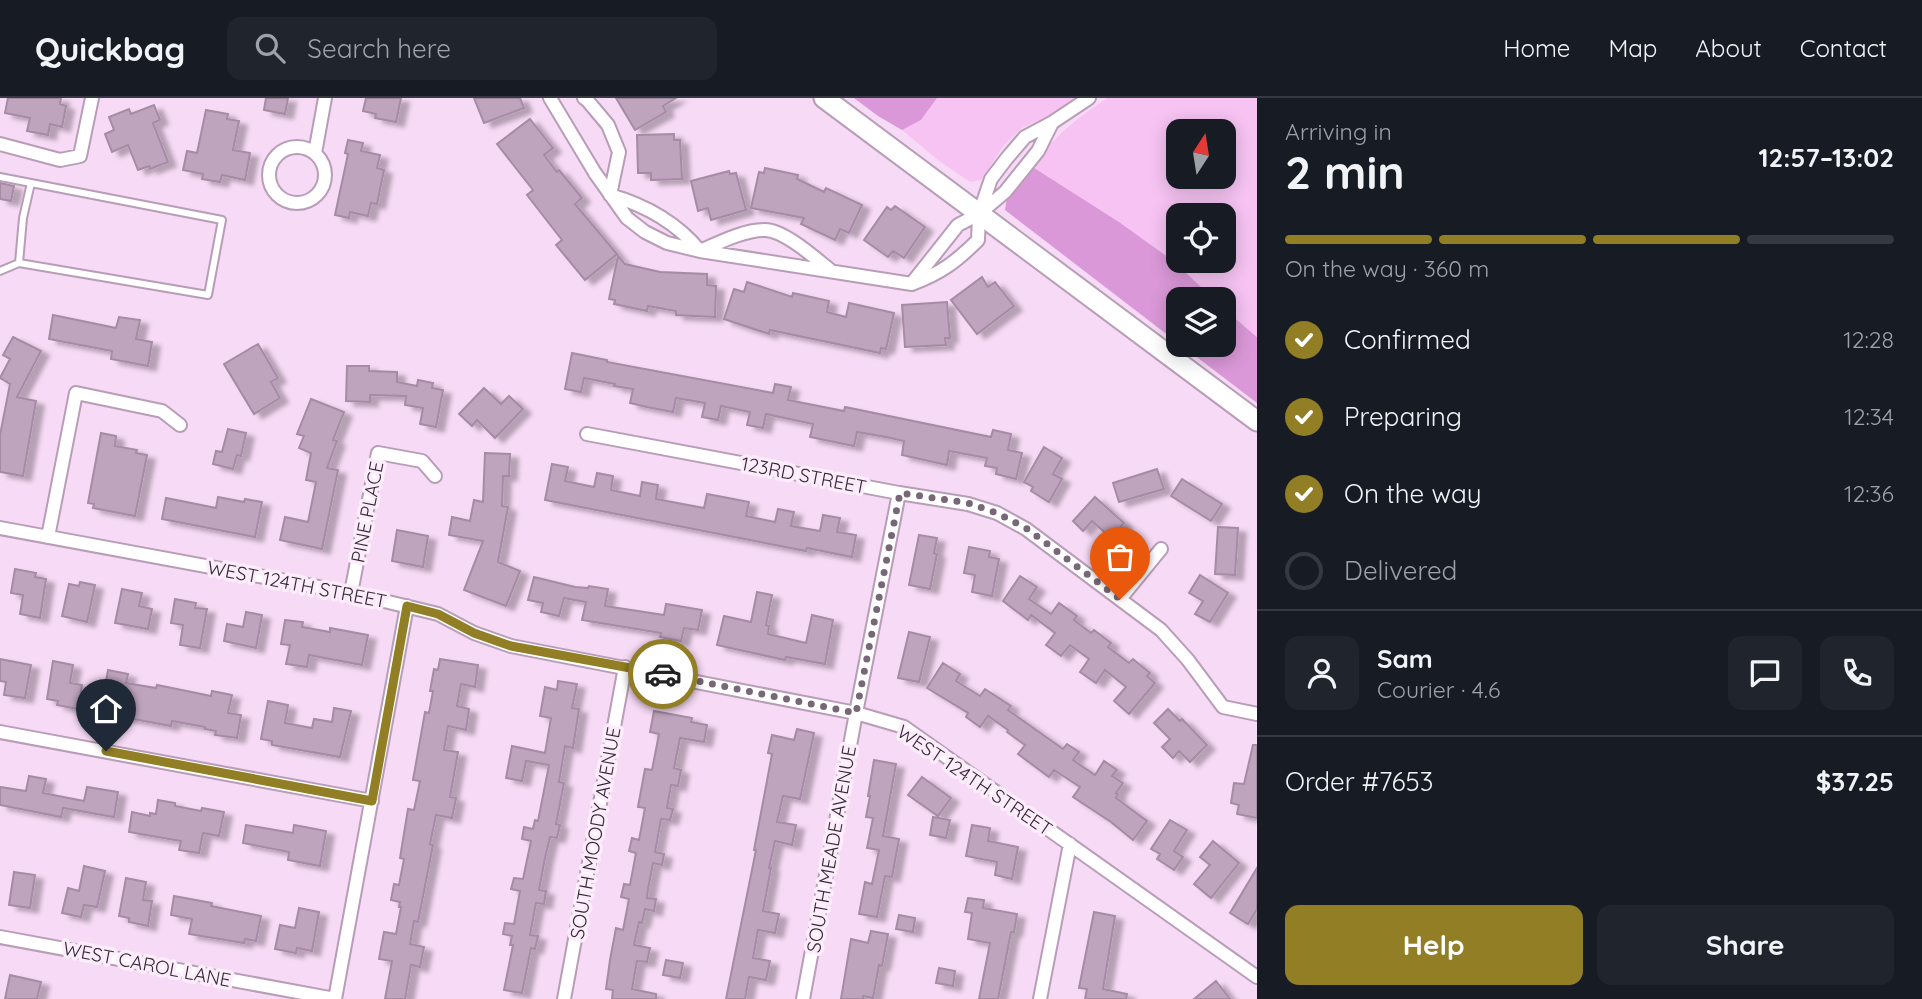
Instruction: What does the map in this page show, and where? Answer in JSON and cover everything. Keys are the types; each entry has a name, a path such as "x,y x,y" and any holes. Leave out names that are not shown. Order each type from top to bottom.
{"main road":[{"path":"824,98 1257,421"}],"street":[{"path":"0,144 60,160 80,156 92,98"},
{"path":"315,153 325,98"},
{"path":"550,98 626,218 645,232 667,243 700,251 912,284 936,274 961,257 978,240 979,214 991,179 1025,137 1089,98"},
{"path":"584,98 608,125 619,152 610,195"},
{"path":"912,284 958,225 979,214 1005,192 1038,150 1053,122"},
{"path":"297,146 315,153 321,160 325,177 318,193 303,202 286,200 278,195 272,188 269,169 279,153 297,146"},
{"path":"610,195 634,202 654,213 687,235 700,251"},
{"path":"700,251 736,236 765,229 796,242 832,271"},
{"path":"48,537 76,393 162,411 180,425"},
{"name":"123RD STREET","path":"587,435 900,493 968,503 997,513 1026,528 1161,630 1188,660 1223,707 1257,714"},
{"name":"PINE PLACE","path":"351,593 378,453 422,461 435,476"},
{"name":"SOUTH MEADE AVENUE","path":"803,999 900,493"},
{"name":"WEST 124TH STREET","path":"0,528 351,593 438,614 474,633 511,646 856,713 904,727 1257,977"},
{"path":"1120,599 1161,549"},
{"path":"335,999 407,606"},
{"name":"SOUTH MOODY AVENUE","path":"564,999 625,667"},
{"path":"0,732 372,801"},
{"path":"1040,999 1070,844"},
{"name":"WEST CAROL LANE","path":"0,937 335,999"}],"lane":[{"path":"0,177 222,220 208,295 19,263 0,271"},
{"path":"19,263 23,218 31,183"}],"shaded area":[{"path":"854,98 937,98 921,120 902,130"},
{"path":"937,98 1076,98 1022,128 1004,145 981,180 970,182 902,130 921,120"},
{"path":"1107,98 1257,98 1257,337 1236,319 1236,287 1201,287 1186,273 1236,273 1236,203 1166,203 1166,256 1031,166 1057,137"},
{"path":"1031,166 1166,256 1166,273 1186,273 1201,287 1166,287 1166,334 1005,210 1007,197"},
{"path":"1236,319 1257,337 1257,403 1197,357 1236,357"}],"building":[{"path":"8,98 61,98 60,104 66,106 62,127 50,124 48,135 27,131 30,118 5,113"},
{"path":"266,98 288,98 285,114 264,110"},
{"path":"366,98 401,98 396,122 375,118 376,114 363,111"},
{"path":"474,98 520,98 524,108 484,123"},
{"path":"616,98 676,98 663,106 666,112 635,130"},
{"path":"154,105 160,120 153,123 168,162 150,169 149,166 138,170 128,145 112,152 105,134 114,130 109,117 129,109 131,114"},
{"path":"206,110 228,114 227,119 239,121 233,150 250,153 245,180 222,175 220,182 202,179 203,174 183,170 187,151 197,153"},
{"path":"530,119 553,148 544,155 582,198 575,204 617,254 585,280 556,245 562,240 527,195 533,190 497,144"},
{"path":"674,134 674,140 680,140 682,179 651,180 651,173 638,173 637,135"},
{"path":"348,140 363,143 361,151 380,155 377,168 384,170 377,204 371,203 368,216 350,212 349,218 335,215 348,154 345,153"},
{"path":"765,168 798,175 797,179 824,192 826,188 862,205 849,233 840,229 835,240 801,224 804,218 751,208 759,172 764,173"},
{"path":"729,171 730,174 736,173 746,210 711,220 708,208 698,211 691,181"},
{"path":"0,183 14,186 11,201 0,199"},
{"path":"895,206 925,227 904,258 893,251 888,257 864,240 887,207 891,210"},
{"path":"618,256 625,264 660,272 707,274 707,285 716,286 715,317 676,315 676,311 648,306 647,311 614,304 615,300 609,299"},
{"path":"982,277 988,287 995,282 1014,306 977,334 951,300"},
{"path":"747,282 792,297 793,293 829,301 827,312 846,317 849,303 894,313 886,349 881,348 880,353 770,330 769,334 724,319 734,289 744,292"},
{"path":"947,302 950,338 945,338 946,345 905,347 902,305"},
{"path":"53,315 116,328 119,317 140,320 136,339 152,342 148,366 111,359 112,351 49,339"},
{"path":"13,337 41,351 17,397 36,401 23,476 0,472 0,435 10,384 0,378 10,359 3,355"},
{"path":"258,344 278,378 271,382 280,398 254,414 224,364"},
{"path":"572,353 773,393 775,384 791,387 788,400 844,411 845,407 991,437 993,430 1011,434 1008,450 1022,453 1016,479 996,474 997,468 985,466 987,458 949,451 947,465 902,455 904,441 886,437 857,432 854,446 810,437 813,424 766,414 763,428 747,425 750,412 721,406 718,420 702,417 705,403 676,398 673,412 647,407 630,403 633,389 584,378 581,392 565,389"},
{"path":"347,366 369,366 369,371 397,372 397,382 417,386 418,380 433,383 432,388 443,390 436,427 420,424 423,408 405,405 406,396 370,395 370,402 346,401"},
{"path":"484,388 501,404 509,396 523,409 495,438 477,420 472,426 459,414"},
{"path":"311,399 344,412 333,440 337,441 327,468 338,470 322,549 280,540 285,517 308,522 316,482 306,480 311,453 299,448 304,436 297,434"},
{"path":"228,429 246,433 241,456 237,455 233,469 213,464 216,451 222,452"},
{"path":"101,433 116,436 115,446 137,450 136,453 147,455 135,516 93,508 94,504 88,503"},
{"path":"1044,447 1062,458 1053,474 1062,479 1049,502 1031,491 1033,487 1024,482"},
{"path":"485,453 510,454 509,476 503,476 502,506 508,507 498,562 520,571 506,606 464,590 483,541 449,535 452,517 470,521 474,500 483,502"},
{"path":"552,464 568,467 565,481 594,487 597,473 613,476 611,490 640,496 642,482 658,485 656,499 704,508 707,494 749,502 746,516 775,522 778,509 794,512 791,526 820,531 823,515 840,518 837,532 856,535 852,557 807,548 806,551 545,500"},
{"path":"1157,469 1164,489 1119,502 1113,483"},
{"path":"1182,479 1222,504 1211,521 1171,496"},
{"path":"218,497 262,502 255,537 162,519 166,498 216,508"},
{"path":"1095,497 1124,523 1111,538 1092,521 1083,531 1073,521"},
{"path":"1218,527 1238,528 1235,575 1215,574"},
{"path":"397,530 428,536 423,567 392,561"},
{"path":"919,535 937,538 934,553 937,554 930,589 909,585"},
{"path":"969,547 990,551 989,557 999,559 992,596 972,592 975,575 964,573"},
{"path":"15,569 36,573 35,577 46,579 40,618 20,614 23,595 11,593"},
{"path":"1200,575 1228,593 1210,622 1195,614 1203,601 1189,593"},
{"path":"1020,576 1037,587 1029,599 1051,614 1059,603 1077,616 1074,620 1111,643 1108,647 1129,663 1133,659 1150,673 1147,676 1155,683 1129,714 1114,701 1126,687 1105,670 1096,683 1080,672 1089,659 1070,645 1061,656 1046,645 1055,633 1031,615 1028,620 1003,601"},
{"path":"534,577 575,587 608,589 605,606 664,615 666,604 702,610 698,630 684,628 681,641 660,637 661,633 582,620 586,602 564,598 559,616 541,612 543,603 528,600"},
{"path":"80,582 95,585 87,622 62,616 69,584 79,586"},
{"path":"122,589 142,593 139,606 152,609 148,629 115,623"},
{"path":"757,592 772,595 766,625 769,626 768,634 806,643 812,615 833,620 825,664 786,657 785,660 717,645 724,616 751,622"},
{"path":"175,599 196,603 195,608 207,609 200,648 180,645 183,625 171,623"},
{"path":"246,612 262,615 256,648 224,641 227,624 243,627"},
{"path":"285,620 303,622 302,627 330,632 330,628 368,635 362,665 309,655 307,667 286,664 290,645 281,644"},
{"path":"909,632 930,637 919,682 898,678"},
{"path":"0,659 31,665 25,698 4,695 6,682 0,681"},
{"path":"440,659 478,665 475,687 461,684 457,706 469,709 466,730 448,726 444,750 458,752 450,797 456,798 452,818 436,815 418,922 414,921 410,944 424,947 420,967 411,965 405,999 385,999 392,961 379,959 384,932 396,934 401,907 400,902 391,900 394,884 399,885 404,859 400,858 408,809 414,810 420,781 413,780 425,712 429,713 434,669 438,670"},
{"path":"53,661 73,665 70,683 82,685 78,709 57,705 58,701 47,699"},
{"path":"943,663 960,674 956,681 980,696 985,689 1011,706 1008,710 1063,749 1067,744 1079,752 1073,760 1095,775 1104,761 1117,770 1112,776 1123,783 1116,793 1116,798 1147,821 1133,840 1073,797 1080,787 1054,770 1049,777 1018,754 1025,745 1007,732 1008,730 988,716 980,727 966,717 968,713 927,688"},
{"path":"108,670 128,674 126,683 156,688 157,685 211,696 212,691 232,695 228,713 241,715 237,738 215,735 216,731 205,727 172,721 171,726 112,715 112,711 101,709"},
{"path":"558,681 577,684 572,708 579,709 573,748 565,746 559,782 564,783 556,824 560,825 557,838 550,837 545,858 539,890 546,891 544,904 536,903 530,935 538,936 535,949 531,948 522,993 504,990 513,945 510,945 512,936 503,934 505,923 514,924 520,891 511,889 514,878 523,879 531,841 522,839 524,827 533,829 535,820 538,821 549,765 526,761 522,781 506,778 512,746 545,753 551,718 540,716 545,687 557,690"},
{"path":"268,701 288,705 285,723 312,728 314,719 332,722 334,708 351,711 340,757 272,745 272,741 261,739"},
{"path":"1168,709 1180,721 1182,719 1207,745 1190,762 1179,751 1173,758 1162,747 1170,739 1154,723"},
{"path":"654,711 692,718 691,722 707,725 704,742 680,738 674,768 681,770 678,786 671,785 667,808 673,809 670,820 661,819 655,852 664,854 662,865 653,863 648,889 647,898 656,899 654,911 645,909 634,945 650,948 647,962 637,961 632,989 656,994 656,999 612,999 613,990 606,989 610,960 616,928 623,930 629,899 621,897 624,884 630,885 636,853 629,851 632,838 639,840 645,808 638,807 645,769 652,770 659,734 650,732"},
{"path":"797,729 814,733 800,799 783,796 777,822 796,825 792,845 775,841 769,868 763,911 779,914 775,933 758,930 753,958 770,961 766,980 749,977 745,999 726,999 756,850 772,754 768,753 772,735 794,740"},
{"path":"1253,745 1257,745 1257,818 1237,814 1239,805 1231,803 1234,783 1244,784"},
{"path":"874,760 896,764 883,836 899,839 892,877 885,876 877,917 859,914 865,882 872,884 879,850 867,848 873,818 866,817"},
{"path":"29,776 46,779 43,793 84,801 87,787 118,792 114,817 63,808 61,817 0,805 0,787 26,791"},
{"path":"922,777 951,798 938,816 908,795"},
{"path":"158,800 201,811 202,808 224,812 219,836 203,833 199,853 179,850 181,841 129,832 132,812 150,816 150,813 156,814"},
{"path":"933,817 950,820 946,838 930,835"},
{"path":"1170,820 1187,830 1174,851 1183,857 1174,870 1157,859 1160,854 1151,849"},
{"path":"246,825 293,833 294,825 326,831 320,866 288,860 289,852 243,843"},
{"path":"972,825 990,828 988,841 1018,847 1012,879 995,875 997,862 966,856"},
{"path":"1213,841 1239,863 1211,898 1194,884 1210,865 1200,857"},
{"path":"84,866 105,871 97,907 84,905 81,917 62,913 68,888 79,891"},
{"path":"1257,868 1257,909 1248,924 1230,913"},
{"path":"14,872 35,875 30,908 9,905"},
{"path":"126,878 146,882 143,900 152,901 148,926 129,922 129,918 119,916"},
{"path":"174,896 261,916 256,941 245,939 244,943 189,934 192,919 171,915"},
{"path":"968,898 984,900 983,908 1017,914 998,999 979,999 990,943 968,939 972,913 965,912"},
{"path":"299,908 319,912 312,951 297,948 296,953 275,949 280,925 295,928"},
{"path":"1094,912 1115,916 1103,989 1127,994 1126,999 1085,999 1087,989 1079,988"},
{"path":"899,915 915,918 913,932 896,929"},
{"path":"871,931 888,934 873,998 863,996 863,999 841,999 851,939 868,943"},
{"path":"666,960 683,963 680,978 663,975"},
{"path":"939,968 955,971 953,986 936,983"},
{"path":"10,975 41,982 37,999 5,999"},
{"path":"1216,981 1230,999 1194,999"}],"way so far":[{"path":"663,674 856,713 900,493 968,503 997,513 1026,528 1120,599"}],"route":[{"path":"106,751 372,801 407,606 438,614 487,639 511,646 663,674"}]}
